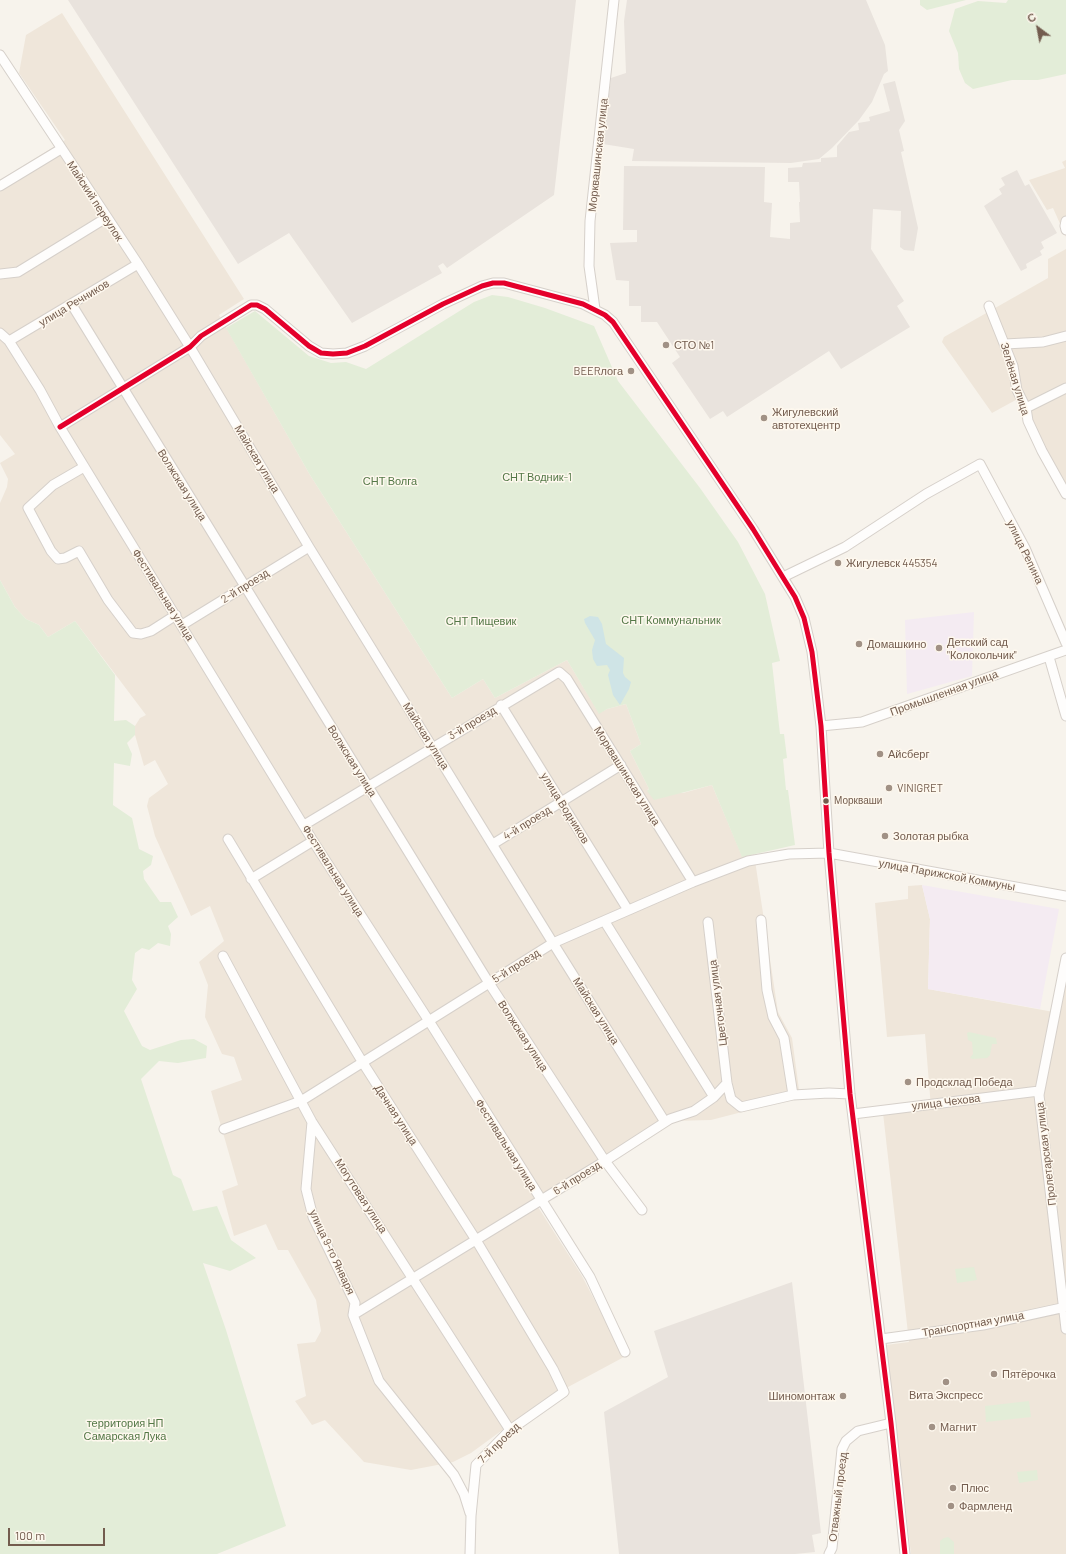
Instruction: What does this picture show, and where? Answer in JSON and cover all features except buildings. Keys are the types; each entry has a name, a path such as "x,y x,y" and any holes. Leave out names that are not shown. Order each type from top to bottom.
{"street":[{"name":"Морквашинская улица","path":"595,309 589,266 590,221 614,0"},
{"name":"Майский переулок","path":"0,55 106,218 138,264 190,347"},
{"path":"0,186 62,149"},
{"path":"0,274 18,272 106,218"},
{"path":"1066,221 1064,226 1066,230"},
{"name":"улица Речников","path":"9,341 72,305 138,264"},
{"path":"60,427 190,347 201,336 251,305 257,305 265,309 309,346 321,353 333,354 347,353 365,346 443,304 482,286 493,283 504,283 595,309 613,322 753,530 795,597 804,618 812,652 821,726 829,853 850,1094 881,1339 905,1554"},
{"name":"Волжская улица","path":"72,305 489,983 605,1161 642,1210"},
{"name":"Зелёная улица","path":"989,306 1013,366 1017,390 1026,408 1028,421 1042,451 1066,494"},
{"name":"Фестивальная улица","path":"0,333 9,341 40,390 84,467 313,841 429,1021 540,1201 590,1277 625,1352"},
{"path":"1005,344 1043,342 1066,336"},
{"name":"Майская улица","path":"190,347 309,547 493,844 553,944 665,1122"},
{"path":"1026,408 1066,388"},
{"name":"улица Репина","path":"783,577 845,547 926,494 980,464 1025,548 1066,643"},
{"path":"84,467 53,485 28,508 52,550 58,559 65,558 79,551 108,600 133,633 141,634 151,630 176,615"},
{"name":"2-й проезд","path":"182,625 309,547"},
{"name":"Промышленная улица","path":"821,726 862,722 1066,650"},
{"path":"1049,657 1066,716"},
{"name":"Морквашинская улица","path":"559,672 568,679 693,882"},
{"name":"3-й проезд","path":"304,825 432,746 559,672"},
{"name":"улица Водников","path":"501,705 628,910"},
{"name":"4-й проезд","path":"493,844 621,765"},
{"name":"Дачная улица","path":"228,839 362,1063 476,1240 553,1369 564,1392"},
{"path":"251,878 313,841"},
{"name":"5-й проезд","path":"224,1129 301,1101 553,944 693,882 748,861 789,854 829,853"},
{"name":"улица Парижской Коммуны","path":"829,853 1066,896"},
{"path":"761,920 767,990 773,1017 784,1038 793,1095"},
{"path":"605,922 714,1097"},
{"name":"Цветочная улица","path":"708,922 727,1084"},
{"name":"Могутовая улица","path":"223,956 312,1122 510,1430"},
{"name":"Пролетарская улица","path":"1066,958 1039,1091 1066,1329"},
{"path":"727,1084 731,1099 741,1107 793,1095 829,1093 850,1094"},
{"name":"6-й проезд","path":"354,1315 605,1161 665,1122 694,1111 714,1097 727,1084"},
{"name":"улица Чехова","path":"853,1114 1039,1091"},
{"name":"улица 9-го Января","path":"312,1122 306,1189 313,1217 355,1303 354,1315 379,1380 454,1475 464,1494 471,1516"},
{"name":"Транспортная улица","path":"881,1339 984,1324 1064,1308"},
{"name":"7-й проезд","path":"470,1554 471,1516 476,1465 510,1430 564,1392"},
{"name":"Отважный проезд","path":"829,1554 832,1548 842,1449 846,1441 858,1431 891,1423"}],"shaded area":[{"path":"68,0 576,0 554,195 447,268 443,263 438,266 442,273 352,323 289,233 238,264"},
{"path":"627,0 866,0 885,45 888,71 884,74 872,102 859,120 819,159 791,163 632,161 634,149 603,144 611,78 626,73 624,21"},
{"path":"62,13 244,299 219,315 310,475 452,698 483,679 495,698 567,660 599,713 607,709 626,704 641,744 630,751 649,789 647,790 683,793 712,785 742,856 754,854 778,1012 792,1038 800,1097 711,1120 673,1121 538,1207 582,1276 624,1357 542,1401 471,1453 453,1462 411,1470 364,1462 325,1420 312,1425 295,1401 306,1396 297,1344 315,1342 321,1331 316,1300 288,1250 278,1250 266,1224 234,1236 222,1191 238,1185 211,1091 242,1080 234,1057 222,1054 205,1017 208,985 199,962 224,941 210,906 191,916 155,836 147,806 149,798 168,784 155,760 144,766 135,735 135,726 140,718 146,715 75,621 48,637 39,625 26,619 15,607 0,580 0,503 7,487 8,479 0,463 15,454 0,435 0,180 65,140 19,73 26,35"},
{"path":"895,81 905,121 899,130 904,151 901,152 918,228 914,251 904,250 900,247 901,211 873,209 871,249 904,301 897,306 910,327 841,369 829,351 727,417 723,411 710,419 672,363 680,357 657,322 641,322 641,306 629,306 629,281 616,280 610,243 637,242 637,230 623,230 624,166 765,167 764,202 772,203 770,237 790,239 790,223 800,222 800,202 799,182 788,182 788,168 802,167 803,163 821,162 821,158 837,157 837,146 849,132 859,130 858,123 870,121 869,117 890,111 883,84"},
{"path":"1066,160 1066,237 1053,208 1047,210 1029,180 1065,168 1062,162"},
{"path":"1017,170 1025,186 1029,184 1057,233 1041,242 1044,248 1040,251 1042,255 1026,264 1027,268 1021,271 984,206 1002,194 999,189 1005,185 1001,178"},
{"path":"1066,249 1066,486 1034,426 1023,396 992,413 942,342 944,337 1048,278 1048,259"},
{"name":"Детский сад \"Колокольчик\"","path":"974,612 972,676 907,694 905,620"},
{"path":"590,616 598,617 602,624 606,644 624,658 623,673 631,682 629,689 620,705 613,695 608,675 610,670 607,665 597,666 593,659 592,650 595,640 584,619"},
{"path":"922,885 930,919 928,989 1059,1013 1066,969 1066,1554 911,1554 886,1345 909,1342 883,1113 931,1108 925,1034 887,1037 875,903 908,899 908,886"},
{"path":"922,885 1059,909 1040,1009 928,989 930,919"},
{"path":"792,1282 821,1533 812,1535 815,1552 795,1554 619,1554 604,1412 668,1377 654,1331"}],"green space":[{"path":"920,0 966,0 927,10 920,5"},
{"path":"1008,0 1066,0 1066,74 1038,80 1012,80 973,89 965,83 959,69 958,53 949,31 955,9 978,1 1006,3"},
{"path":"492,295 508,297 545,308 594,326 618,381 700,488 738,542 765,594 780,661 772,663 780,734 784,734 787,758 783,759 786,790 788,790 795,845 742,857 712,785 654,800 647,791 649,789 630,751 641,744 626,704 607,709 599,714 567,660 495,698 483,679 452,698 310,475 226,328 255,311 309,356 331,363 346,362 366,369 474,302"},
{"name":"территория НП Самарская Лука","path":"0,580 15,607 26,619 39,625 48,637 75,621 115,675 114,721 126,720 135,726 135,735 127,743 132,754 130,766 114,763 113,805 132,818 139,849 153,856 151,865 143,871 144,879 160,902 171,902 178,917 168,926 171,934 170,946 158,943 149,950 142,948 135,953 132,980 137,989 124,1011 142,1046 150,1050 181,1040 194,1039 207,1046 206,1058 178,1063 159,1061 141,1079 173,1175 181,1179 193,1211 217,1206 231,1240 256,1258 230,1271 203,1263 226,1330 286,1526 217,1554 0,1554"},
{"path":"969,1032 996,1038 997,1044 992,1044 990,1055 987,1058 970,1058 973,1054 972,1042 968,1040 967,1033"},
{"path":"974,1267 977,1280 957,1283 955,1269"},
{"path":"1029,1401 1031,1417 986,1422 985,1406"},
{"path":"1037,1470 1038,1480 1019,1483 1017,1472"},
{"path":"948,1537 954,1542 954,1554 940,1554 940,1541"}],"transit line":[{"path":"60,427 190,347 201,336 251,305 257,305 265,309 309,346 321,353 333,354 347,353 365,346 443,304 482,286 493,283 504,283 583,304 605,315 613,322 753,529 795,597 804,618 812,652 821,726 829,853 850,1094 891,1423 905,1554"}],"place":[{"name":"СТО №1","path":"666,345"},
{"name":"BEERлога","path":"631,371"},
{"name":"Жигулевский автотехцентр","path":"764,418"},
{"name":"Жигулевск 445354","path":"838,563"},
{"name":"Домашкино","path":"859,644"},
{"name":"Детский сад \"Колокольчик\"","path":"939,648"},
{"name":"Айсберг","path":"880,754"},
{"name":"VINIGRET","path":"889,788"},
{"name":"Моркваши","path":"826,801"},
{"name":"Золотая рыбка","path":"885,836"},
{"name":"Продсклад Победа","path":"908,1082"},
{"name":"Пятёрочка","path":"994,1374"},
{"name":"Вита Экспресс","path":"946,1382"},
{"name":"Шиномонтаж","path":"843,1396"},
{"name":"Магнит","path":"932,1427"},
{"name":"Плюс","path":"953,1488"},
{"name":"Фармленд","path":"951,1506"}],"park label":[{"name":"СНТ Водник-1","path":"537,477"},
{"name":"СНТ Волга","path":"390,481"},
{"name":"СНТ Коммунальник","path":"671,620"},
{"name":"СНТ Пищевик","path":"481,621"}]}
